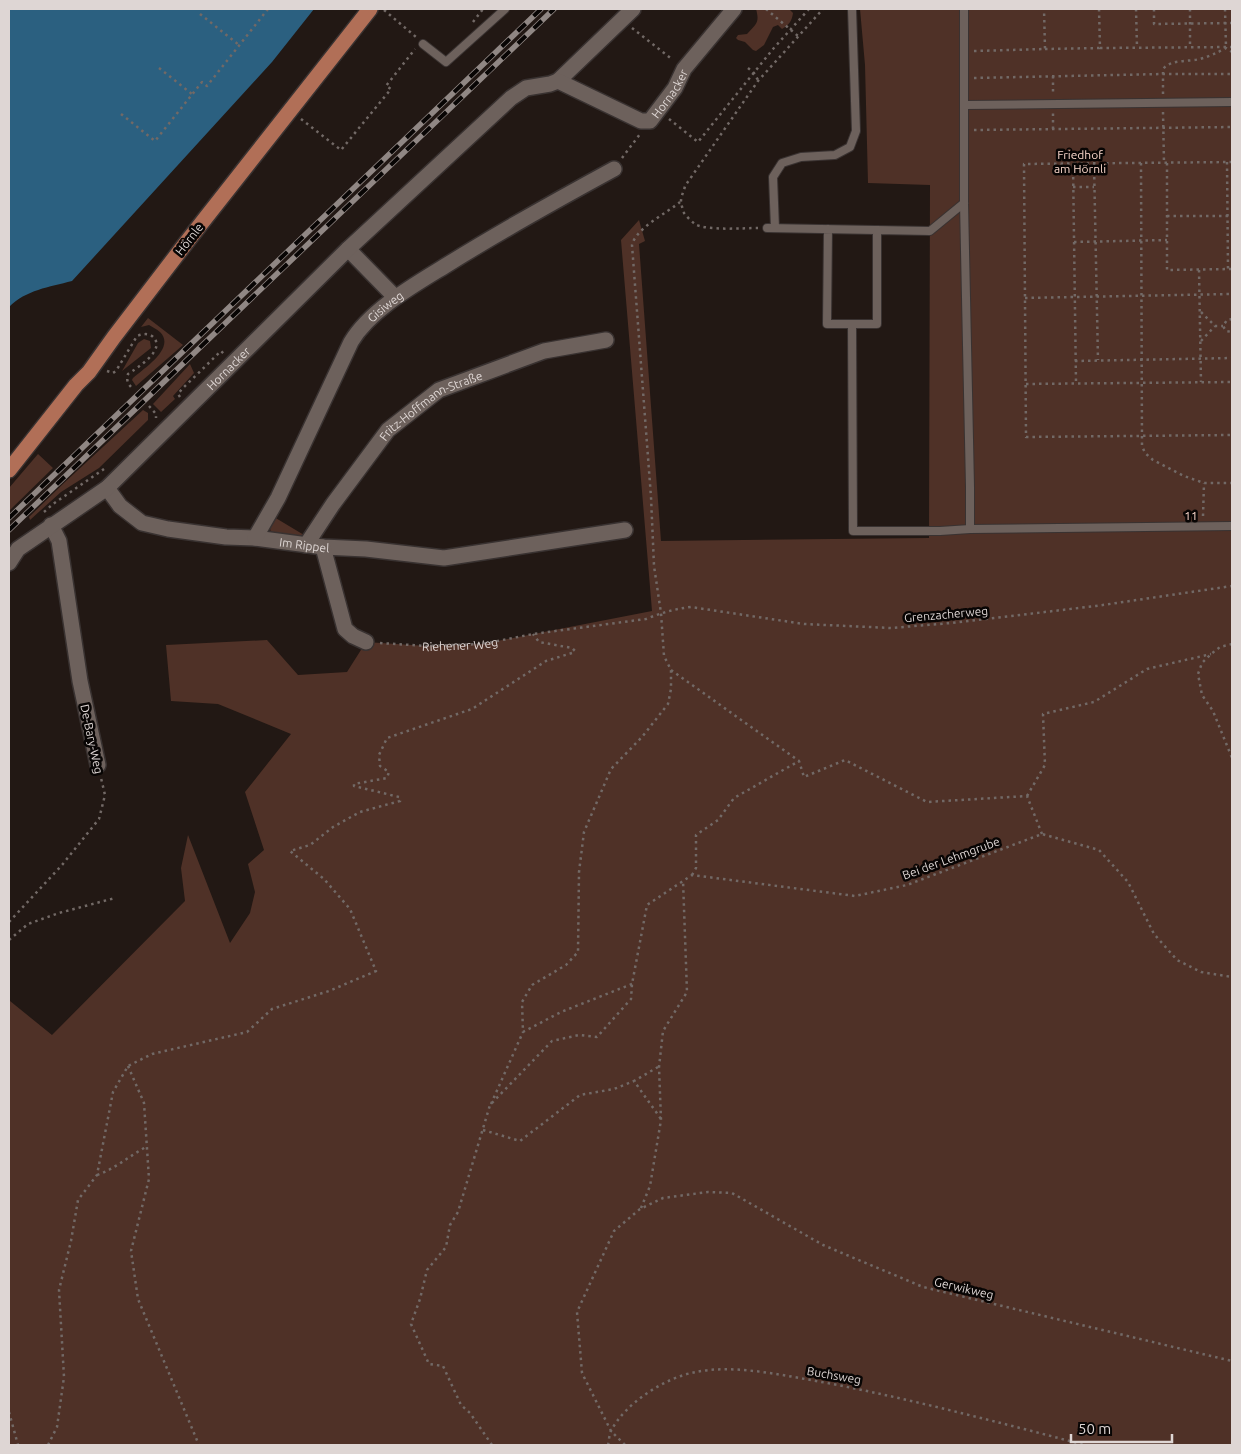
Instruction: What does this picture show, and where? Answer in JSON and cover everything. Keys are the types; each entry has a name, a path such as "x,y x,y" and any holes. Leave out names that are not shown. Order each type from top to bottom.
{"main road":[{"name":"Hörnle","path":"9,470 101,356 124,323 370,9"}],"street":[{"path":"558,81 633,9"},
{"name":"Hornacker","path":"107,488 348,249 511,98 526,88 558,81 645,122 654,115 675,88 684,69 734,9"},
{"name":"Gisiweg","path":"255,538 278,498 356,333 395,297 498,233 614,169"},
{"path":"348,249 395,297"},
{"name":"Fritz-Hoffmann-Straße","path":"306,545 333,504 388,430 439,390 544,351 606,340"},
{"path":"9,563 18,549 47,520 74,512 107,488"},
{"name":"Im Rippel","path":"107,488 120,506 142,523 168,529 226,537 255,538 323,547 366,549 444,558 625,530"},
{"name":"De-Bary-Weg","path":"47,520 59,541 80,681 98,765"},
{"path":"323,547 345,629 353,636 366,642"}],"lane":[{"path":"422,43 446,62 505,9"},
{"path":"852,9 856,131 850,147 834,155 801,157 782,163 773,177 771,228 930,231 964,204"},
{"path":"964,9 964,204 970,530"},
{"path":"965,104 1232,102"},
{"path":"828,229 827,324 877,324 877,230"},
{"path":"852,324 853,531 1232,526"}],"path":[{"path":"121,114 155,141 202,82 208,86 268,9"},
{"path":"290,110 341,150 391,89 386,86 422,43 382,9"},
{"path":"472,23 483,9"},
{"path":"766,9 798,36"},
{"path":"614,169 654,115 698,142 754,73 810,9"},
{"path":"492,1445 470,1413 461,1405 443,1366 429,1364 411,1324 420,1299 427,1270 446,1247 450,1225 458,1212 490,1105 523,1032 522,1002 532,984 566,965 578,952 578,872 584,832 611,769 642,737 668,704 671,689 671,670 664,656 661,613 654,566 651,496 633,240 638,233 680,202 686,186 758,80 824,9"},
{"path":"1044,9 1045,49"},
{"path":"1099,9 1100,48"},
{"path":"1136,9 1136,47"},
{"path":"1154,9 1154,24 1232,23"},
{"path":"1190,9 1190,47"},
{"path":"1225,9 1226,48"},
{"path":"200,14 239,45"},
{"path":"622,19 684,69"},
{"path":"964,51 1232,47"},
{"path":"1226,48 1232,52"},
{"path":"1226,48 1216,54 1169,64 1163,70 1166,240 1167,270 1232,269"},
{"path":"159,68 192,94"},
{"path":"748,68 758,80"},
{"path":"965,78 1232,74"},
{"path":"965,130 1232,127"},
{"path":"1227,162 1228,269"},
{"path":"1232,162 1024,164 1026,437 1232,435"},
{"path":"1141,163 1142,446 1145,453 1153,460 1184,476 1204,483 1232,483"},
{"path":"1073,164 1076,383"},
{"path":"1094,164 1098,360"},
{"path":"1073,188 1094,187"},
{"path":"680,202 686,215 696,225 724,228 771,228"},
{"path":"1167,216 1232,216"},
{"path":"1074,242 1166,240"},
{"path":"1199,270 1201,382"},
{"path":"1025,298 1232,294"},
{"path":"1200,311 1215,326 1224,326"},
{"path":"1224,326 1227,320 1232,319"},
{"path":"1200,342 1215,326"},
{"path":"1224,326 1226,331 1232,332"},
{"path":"101,356 110,364 105,371 114,373 137,336 147,334 152,336 155,340 156,350 128,374 128,384 133,389"},
{"path":"1075,361 1232,358"},
{"path":"1026,384 1232,382"},
{"path":"149,406 156,414 157,418 154,422"},
{"path":"47,520 52,504 104,470"},
{"path":"1203,527 1204,483"},
{"name":"Grenzacherweg","path":"661,613 691,607 804,624 891,628 1077,608 1232,586"},
{"name":"Riehener Weg","path":"366,642 427,646 482,644 533,634 646,620 661,613"},
{"path":"48,1445 57,1427 64,1377 59,1290 71,1241 78,1200 97,1175 113,1092 128,1066 152,1054 247,1032 272,1009 329,991 376,972 350,909 324,879 290,851 310,845 334,827 360,812 400,801 398,797 354,786 354,784 387,778 389,772 380,766 379,755 387,738 472,709 546,661 575,651 572,648 539,642 533,634"},
{"path":"1232,644 1220,647 1211,654 1202,663 1198,674 1202,696 1213,711 1232,758"},
{"path":"1027,796 1045,765 1043,714 1094,702 1147,668 1211,654"},
{"path":"671,670 799,761 804,777 845,760 927,802 1027,796"},
{"path":"490,1105 552,1041 579,1035 597,1037 631,999 632,984 647,905 692,875 696,868 696,835 718,820 734,798 799,761"},
{"name":"De-Bary-Weg","path":"9,922 62,865 99,819 105,795 98,765"},
{"path":"1027,796 1042,834 1099,850 1128,882 1154,934 1177,960 1201,972 1232,977"},
{"name":"Bei der Lehmgrube","path":"692,875 855,896 907,885 1042,834"},
{"path":"625,1445 611,1431 582,1373 577,1312 614,1231 640,1209 650,1186 662,1120 659,1067 663,1032 686,992 683,880"},
{"path":"9,940 28,924 116,898"},
{"path":"523,1032 560,1012 632,984"},
{"path":"128,1066 144,1103 149,1179 131,1251 138,1298 199,1445"},
{"path":"482,1130 520,1141 580,1095 614,1089 634,1081 659,1067"},
{"path":"634,1081 662,1120"},
{"path":"97,1175 108,1171 146,1147"},
{"name":"Gerwikweg","path":"640,1209 663,1198 708,1192 732,1193 823,1245 923,1287 1232,1361"},
{"name":"Buchsweg","path":"608,1445 611,1431 628,1407 648,1393 671,1380 696,1372 726,1370 768,1373 854,1387 1084,1445"},
{"path":"9,1412 18,1445"}],"green space":[{"path":"756,9 789,9 793,13 791,21 782,29 778,25 773,27 764,45 756,51 745,42 736,38 738,35 747,34 755,25 758,17"},
{"path":"860,9 1232,9 1232,1445 9,1445 9,1002 52,1035 185,901 181,868 188,835 230,943 250,913 255,892 248,864 264,850 245,792 291,734 218,704 171,701 166,645 267,640 298,675 347,672 366,642 427,646 482,644 652,611 621,240 639,220 645,241 639,244 661,541 929,538 930,185 868,183 865,65"},
{"path":"148,318 183,345 136,386 132,380 133,378 157,357 164,345 164,338 159,331 149,325 141,327"},
{"path":"144,339 150,341 151,348 122,371 138,343"},
{"path":"190,364 194,373 173,396 175,399 161,412 153,404"},
{"path":"143,410 148,413 148,420 99,468 61,492 30,520 29,517"},
{"path":"38,454 53,468 9,511 9,488"},
{"path":"274,517 304,535 298,539 271,533 270,528"}],"water":[{"path":"9,9 314,9 272,62 72,281 30,293 9,307"}],"railway":[{"path":"9,518 541,9"},
{"path":"9,530 554,9"}],"park label":[{"name":"Friedhof am Hörnli","path":"1080,161"},
{"name":"11","path":"1191,515"}]}
